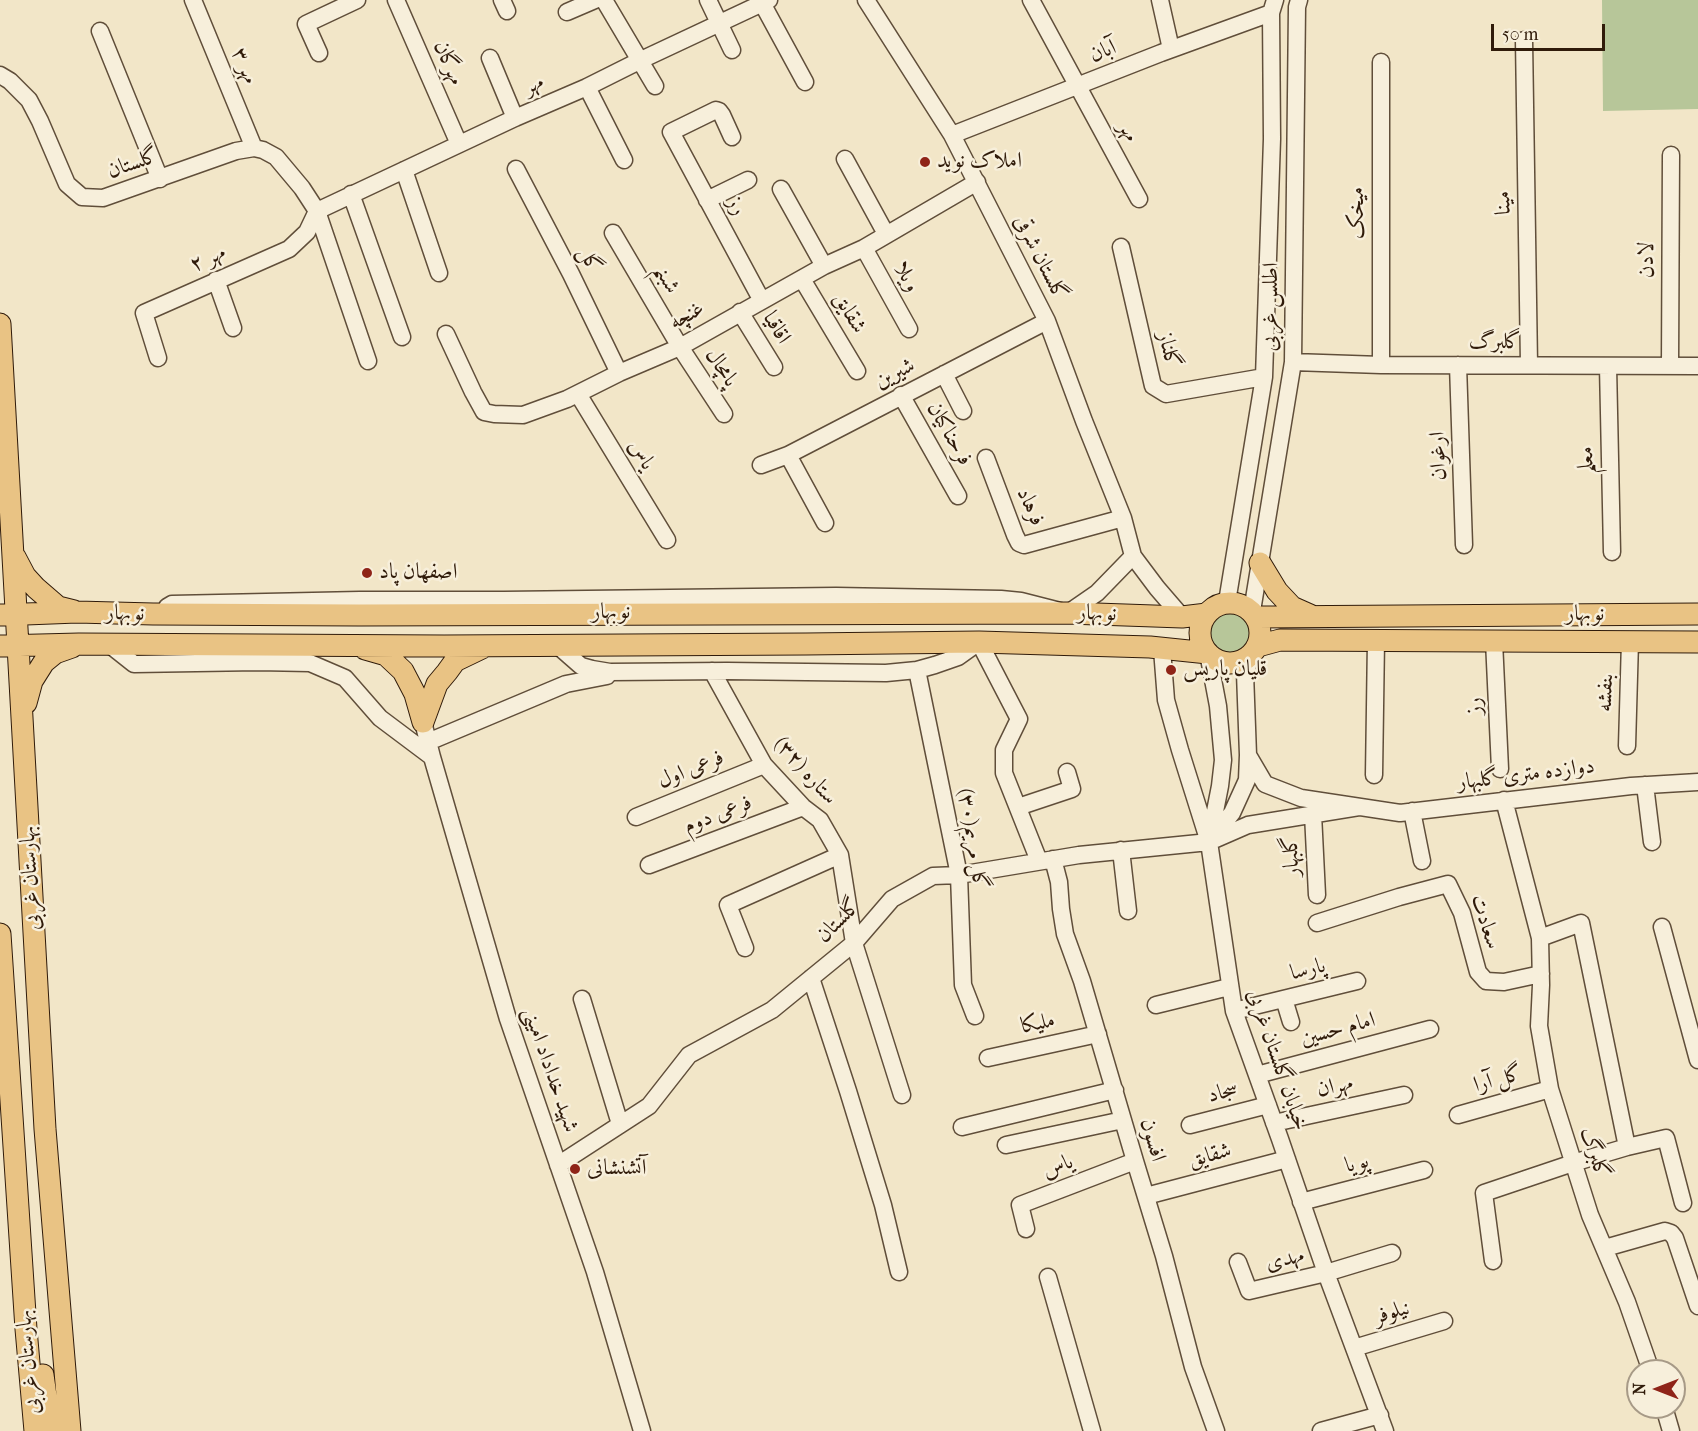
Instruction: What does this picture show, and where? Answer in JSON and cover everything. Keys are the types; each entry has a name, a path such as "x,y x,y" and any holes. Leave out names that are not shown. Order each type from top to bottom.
{"main road":[{"name":"بهارستان غربی","path":"0,324 13,554 8,615 9,645 23,721 45,1129 70,1431"},
{"path":"13,554 25,576 45,597 58,607 77,612"},
{"path":"1260,563 1277,591 1292,607 1310,616"},
{"path":"1227,602 1241,604 1254,614 1261,632 1255,650 1238,662 1230,663 1222,662 1208,653 1203,646 1200,629 1207,614 1220,604 1227,602"},
{"name":"نوبهار","path":"8,615 77,612 212,615 360,607 504,607 642,613 1068,613 1182,616 1207,614"},
{"path":"638,645 647,638 651,630 649,620 642,613"},
{"name":"نوبهار","path":"1254,614 1310,616 1698,614"},
{"path":"209,645 202,638 200,631 202,622 212,615"},
{"name":"نوبهار","path":"1255,650 1280,640 1698,642"},
{"name":"نوبهار","path":"9,645 486,646 979,642 1208,653"},
{"path":"23,721 32,681 44,662 55,653 79,644"},
{"path":"350,645 386,655 403,670 415,694 428,740"},
{"path":"428,740 437,684 455,661 486,646"},
{"name":"بهارستان غربی","path":"0,934 26,1329 35,1431"},
{"path":"26,1329 43,1373 51,1431"}],"street":[{"name":"مهر ۳","path":"192,0 254,148"},
{"path":"319,52 306,24 357,0"},
{"name":"مهرگان","path":"396,0 459,144"},
{"path":"567,12 595,0"},
{"path":"604,0 655,86"},
{"path":"708,0 732,50"},
{"name":"گلستان شرقی","path":"866,0 952,135 1047,321 1123,519 1132,556 1182,616"},
{"name":"مهر","path":"1031,0 1139,199"},
{"path":"1160,0 1171,50"},
{"name":"اطلس غربی","path":"1254,614 1260,563 1293,362 1297,7 1299,0"},
{"path":"765,2 805,82"},
{"name":"مهر","path":"317,211 765,2"},
{"name":"آبان","path":"952,135 1171,50 1273,7"},
{"name":"اطلس غربی","path":"1227,602 1264,377 1272,139 1273,7"},
{"path":"100,32 160,178"},
{"name":"مینا","path":"1524,40 1529,365"},
{"path":"490,58 516,118"},
{"name":"میخک","path":"1380,62 1381,365"},
{"name":"گلستان","path":"0,75 10,81 29,100 67,184 82,197 104,198 236,151 254,148"},
{"path":"587,87 624,160"},
{"name":"رز","path":"732,137 722,115 716,110 671,132 762,301"},
{"path":"254,148 263,150 276,158 302,188 317,211 368,361"},
{"name":"لادن","path":"1670,366 1671,155"},
{"path":"845,159 886,234"},
{"name":"گل","path":"516,169 619,373"},
{"path":"404,170 440,273"},
{"path":"707,200 748,180"},
{"name":"غنچه","path":"446,334 484,412 523,415 578,394 619,373 680,347 824,266 864,248 977,182"},
{"path":"781,189 824,266"},
{"path":"351,194 402,337"},
{"name":"مهر ۲","path":"158,358 144,313 289,249 307,232 317,211"},
{"name":"شبنم","path":"613,233 680,347"},
{"name":"گلناز","path":"1121,247 1153,386 1166,394 1264,377"},
{"name":"ویلا","path":"864,248 909,329"},
{"name":"شقایق","path":"802,279 857,371"},
{"path":"216,280 233,328"},
{"name":"اقاقیا","path":"740,312 774,367"},
{"name":"شیرین","path":"761,465 788,455 1047,321"},
{"name":"پامچال","path":"680,347 724,414"},
{"name":"گلبرگ","path":"1293,362 1381,365 1698,366"},
{"name":"ارغوان","path":"1458,365 1464,545"},
{"name":"معلم","path":"1608,366 1612,552"},
{"path":"944,374 963,411"},
{"name":"یاس","path":"578,394 667,540"},
{"name":"فرحناکیان","path":"901,396 958,496"},
{"path":"788,455 825,523"},
{"name":"فرهاد","path":"986,458 1019,543 1024,545 1123,519"},
{"path":"504,607 825,596 1001,599 1021,601 1068,613 1097,593 1132,556"},
{"path":"153,614 172,604 360,607"},
{"path":"1374,776 1376,640"},
{"name":"رز","path":"1494,641 1500,769"},
{"name":"بنفشه","path":"1628,746 1630,641"},
{"path":"557,645 581,666 610,672 886,673 917,670 958,657 979,642"},
{"name":"افسون","path":"979,642 1019,719 1004,750 1004,773 1018,807 1059,882 1065,934 1082,981 1115,1090 1164,1256 1193,1367 1216,1431"},
{"path":"110,645 134,664 310,663 345,678 380,718 428,740 566,684 625,672"},
{"path":"1161,649 1166,700 1209,842"},
{"path":"1209,842 1232,813 1247,780 1245,673 1255,650"},
{"name":"خیابان گلستان غربی","path":"1208,653 1218,706 1222,760 1220,786 1209,842 1234,1011 1326,1274 1382,1423"},
{"name":"گل مریم(۳۰)","path":"917,670 958,875 963,985 975,1016"},
{"name":"ستاره (۳۲)","path":"712,671 764,765 803,807 820,820 840,855 854,943 902,1095"},
{"name":"شهید خداداد امینی","path":"428,740 508,1019 595,1272 642,1431"},
{"name":"دوازده متری گلبهار","path":"1248,755 1264,784 1301,798 1400,813 1645,785 1698,782"},
{"name":"فرعی اول","path":"636,816 764,765"},
{"path":"1018,807 1072,789 1067,772"},
{"path":"1645,785 1652,842"},
{"name":"گلبرگ","path":"1504,800 1540,938 1539,1026 1550,1089 1590,1215 1628,1302 1647,1359"},
{"name":"فرعی دوم","path":"649,865 803,807"},
{"name":"گلستان","path":"558,1165 649,1106 689,1054 772,1010 854,943 892,899 933,876 958,875 1121,850 1209,842 1248,825 1359,807"},
{"path":"1412,811 1422,861"},
{"name":"گلبهار","path":"1313,814 1317,895"},
{"path":"1121,850 1128,911"},
{"path":"745,948 728,905 840,855"},
{"name":"سعادت","path":"1317,923 1419,890 1448,884 1462,913 1478,972 1486,981 1504,982 1541,974"},
{"name":"گلبرگ","path":"1540,938 1581,923 1627,1148"},
{"path":"1662,927 1698,1060"},
{"path":"811,978 883,1206 898,1272"},
{"name":"پارسا","path":"1234,1011 1357,981"},
{"path":"1156,1005 1229,987"},
{"path":"582,999 620,1124"},
{"path":"1284,999 1292,1022"},
{"name":"امام حسین","path":"1257,1075 1430,1029"},
{"name":"ملیکا","path":"988,1058 1098,1034"},
{"name":"گل آرا","path":"1458,1114 1550,1089"},
{"path":"962,1127 1115,1090"},
{"name":"مهران","path":"1274,1123 1404,1095"},
{"name":"سجاد","path":"1190,1125 1268,1105"},
{"path":"1006,1145 1123,1120"},
{"path":"1493,1261 1484,1193 1573,1163 1666,1138 1683,1203"},
{"name":"شقایق","path":"1146,1196 1287,1159"},
{"name":"یاس","path":"1026,1229 1020,1205 1135,1161"},
{"name":"پویا","path":"1301,1202 1424,1170"},
{"path":"1605,1248 1665,1231 1671,1233 1675,1238 1698,1306"},
{"path":"1326,1274 1392,1253"},
{"name":"مهدی","path":"1238,1262 1248,1291 1326,1274"},
{"path":"1048,1277 1092,1431"},
{"name":"نیلوفر","path":"1354,1348 1444,1321"},
{"path":"1330,1430 1382,1423"}],"green space":[{"path":"1602,0 1698,0 1698,109 1603,111"},
{"path":"1230,612 1238,613 1245,618 1250,625 1250,641 1245,648 1238,653 1230,654 1222,653 1215,648 1210,641 1209,633 1210,625 1215,618 1222,613"}],"place":[{"name":"املاک نوید","path":"925,162"},
{"name":"اصفهان پاد","path":"367,573"},
{"name":"قلیان پاریس","path":"1171,670"},
{"name":"آتشنشانی","path":"575,1169"}]}
